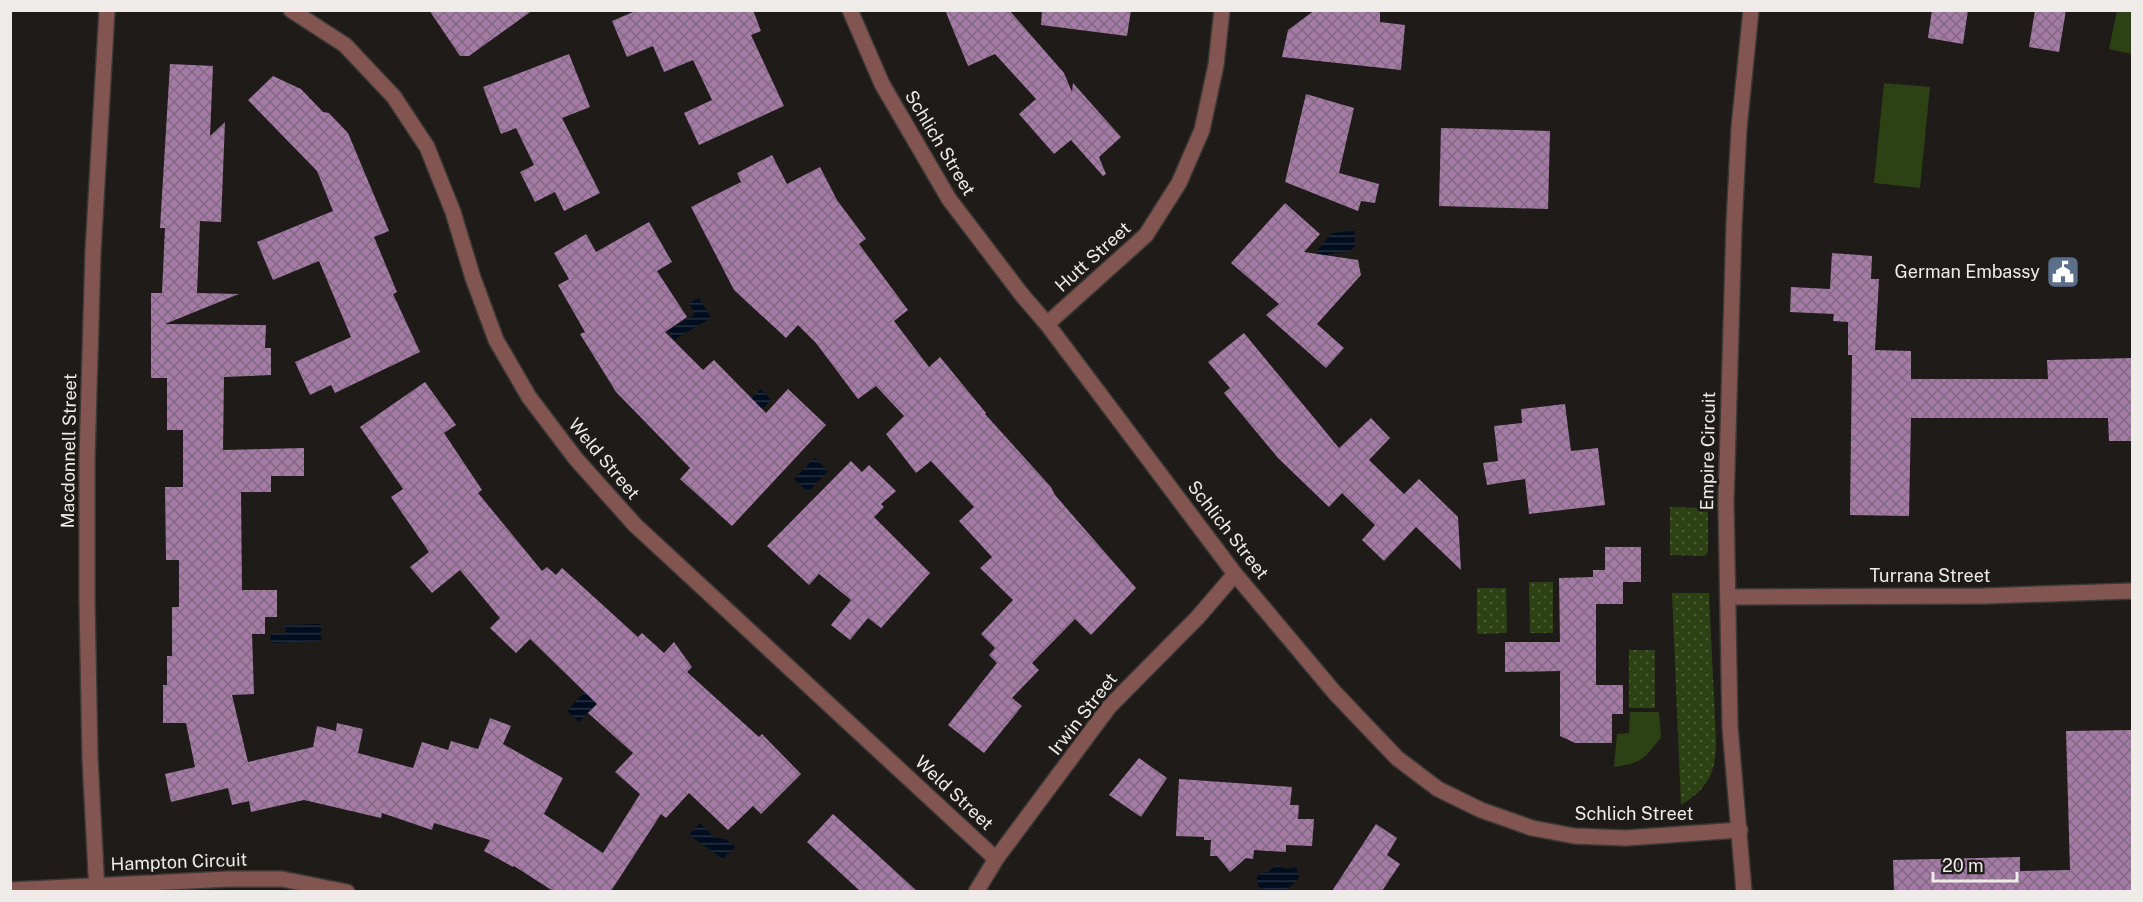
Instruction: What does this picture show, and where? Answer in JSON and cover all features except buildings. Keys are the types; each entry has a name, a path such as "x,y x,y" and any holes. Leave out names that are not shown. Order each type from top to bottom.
{"street":[{"name":"Macdonnell Street","path":"97,888 90,758 87,459 93,252 107,10"},
{"name":"Weld Street","path":"291,10 345,45 394,98 427,147 453,212 473,278 496,340 530,397 576,459 635,525 996,859"},
{"name":"Schlich Street","path":"849,10 882,84 949,199 1047,324 1235,574 1344,701 1397,758 1438,789 1481,810 1532,828 1574,836 1626,838 1740,830"},
{"name":"Hutt Street","path":"1047,324 1146,235 1179,183 1202,130 1216,65 1222,10"},
{"name":"Empire Circuit","path":"1744,891 1730,728 1726,479 1739,128 1751,10"},
{"name":"Irwin Street","path":"976,891 996,859 1109,707 1198,617 1235,574"},
{"name":"Turrana Street","path":"1728,597 1984,596 2133,591"},
{"name":"Hampton Circuit","path":"10,890 97,888 203,879 282,879 348,891"}],"green space":[{"path":"2117,11 2132,11 2132,54 2109,49"},
{"path":"1884,83 1930,87 1920,188 1874,183"},
{"path":"1670,507 1704,508 1708,513 1708,551 1705,556 1670,555"},
{"path":"1529,582 1553,582 1553,633 1530,633"},
{"path":"1477,588 1506,588 1507,633 1477,634"},
{"path":"1672,593 1709,593 1716,742 1714,763 1708,779 1697,793 1681,805"},
{"path":"1629,650 1655,650 1655,708 1629,708"},
{"path":"1630,712 1659,712 1661,737 1641,759 1614,767 1617,734 1629,733"}],"water":[{"path":"1354,231 1355,246 1351,251 1329,254 1324,260 1318,255 1318,249 1332,233"},
{"path":"699,298 711,318 674,340 668,331 695,314 689,303"},
{"path":"761,389 771,400 747,424 736,414"},
{"path":"815,458 828,471 808,492 794,479"},
{"path":"321,624 321,641 271,643 270,634 286,633 285,625"},
{"path":"595,681 607,692 579,722 567,711"},
{"path":"700,823 715,838 726,839 735,847 723,859 689,835"},
{"path":"1276,865 1286,869 1294,867 1297,869 1299,878 1286,891 1266,891 1258,886 1257,877"}],"place":[{"name":"German Embassy","path":"2063,272"}]}
